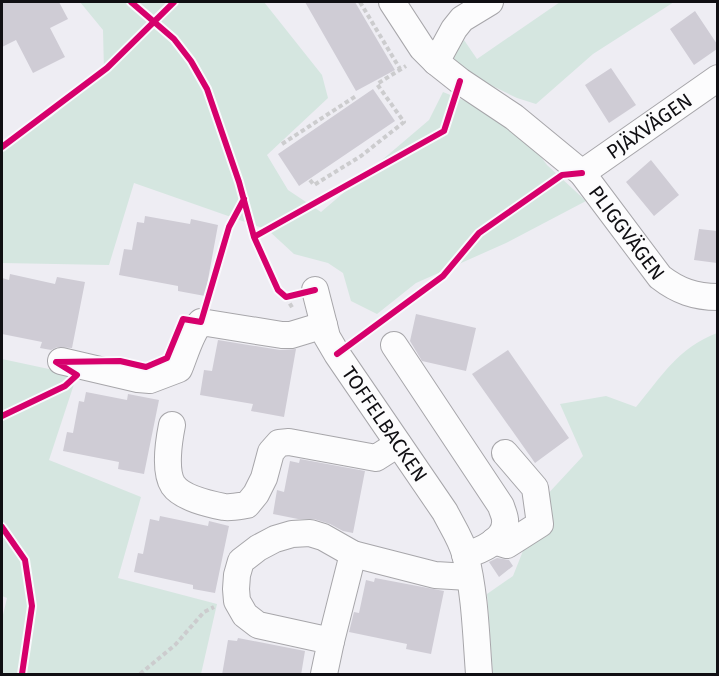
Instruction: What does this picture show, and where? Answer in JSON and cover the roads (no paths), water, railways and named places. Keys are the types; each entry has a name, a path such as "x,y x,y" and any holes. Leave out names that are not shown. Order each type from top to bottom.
{"street":[{"name":"PLIGGVÄGEN","path":"392,2 429,55 460,81 514,117 582,173 660,277 674,288 703,297 717,297"},
{"path":"429,55 462,19 490,2"},
{"name":"PJÄXVÄGEN","path":"582,173 717,78"},
{"name":"TOFFELBACKEN","path":"315,290 327,338 445,512 467,566 479,675"},
{"path":"61,361 138,380 150,380 178,369 195,328 201,322 282,335 291,335 324,325"},
{"path":"331,641 258,625 245,615 237,601 237,575 241,561 275,538 310,533 323,537 353,554 435,574 467,566 503,531 506,521 501,506 394,345"},
{"path":"172,425 168,446 174,486 188,496 226,507 247,505 264,478 271,452 279,443 288,442 376,458 398,444"},
{"path":"494,541 507,545 540,524 535,488 505,453"},
{"path":"324,675 353,554"}]}
